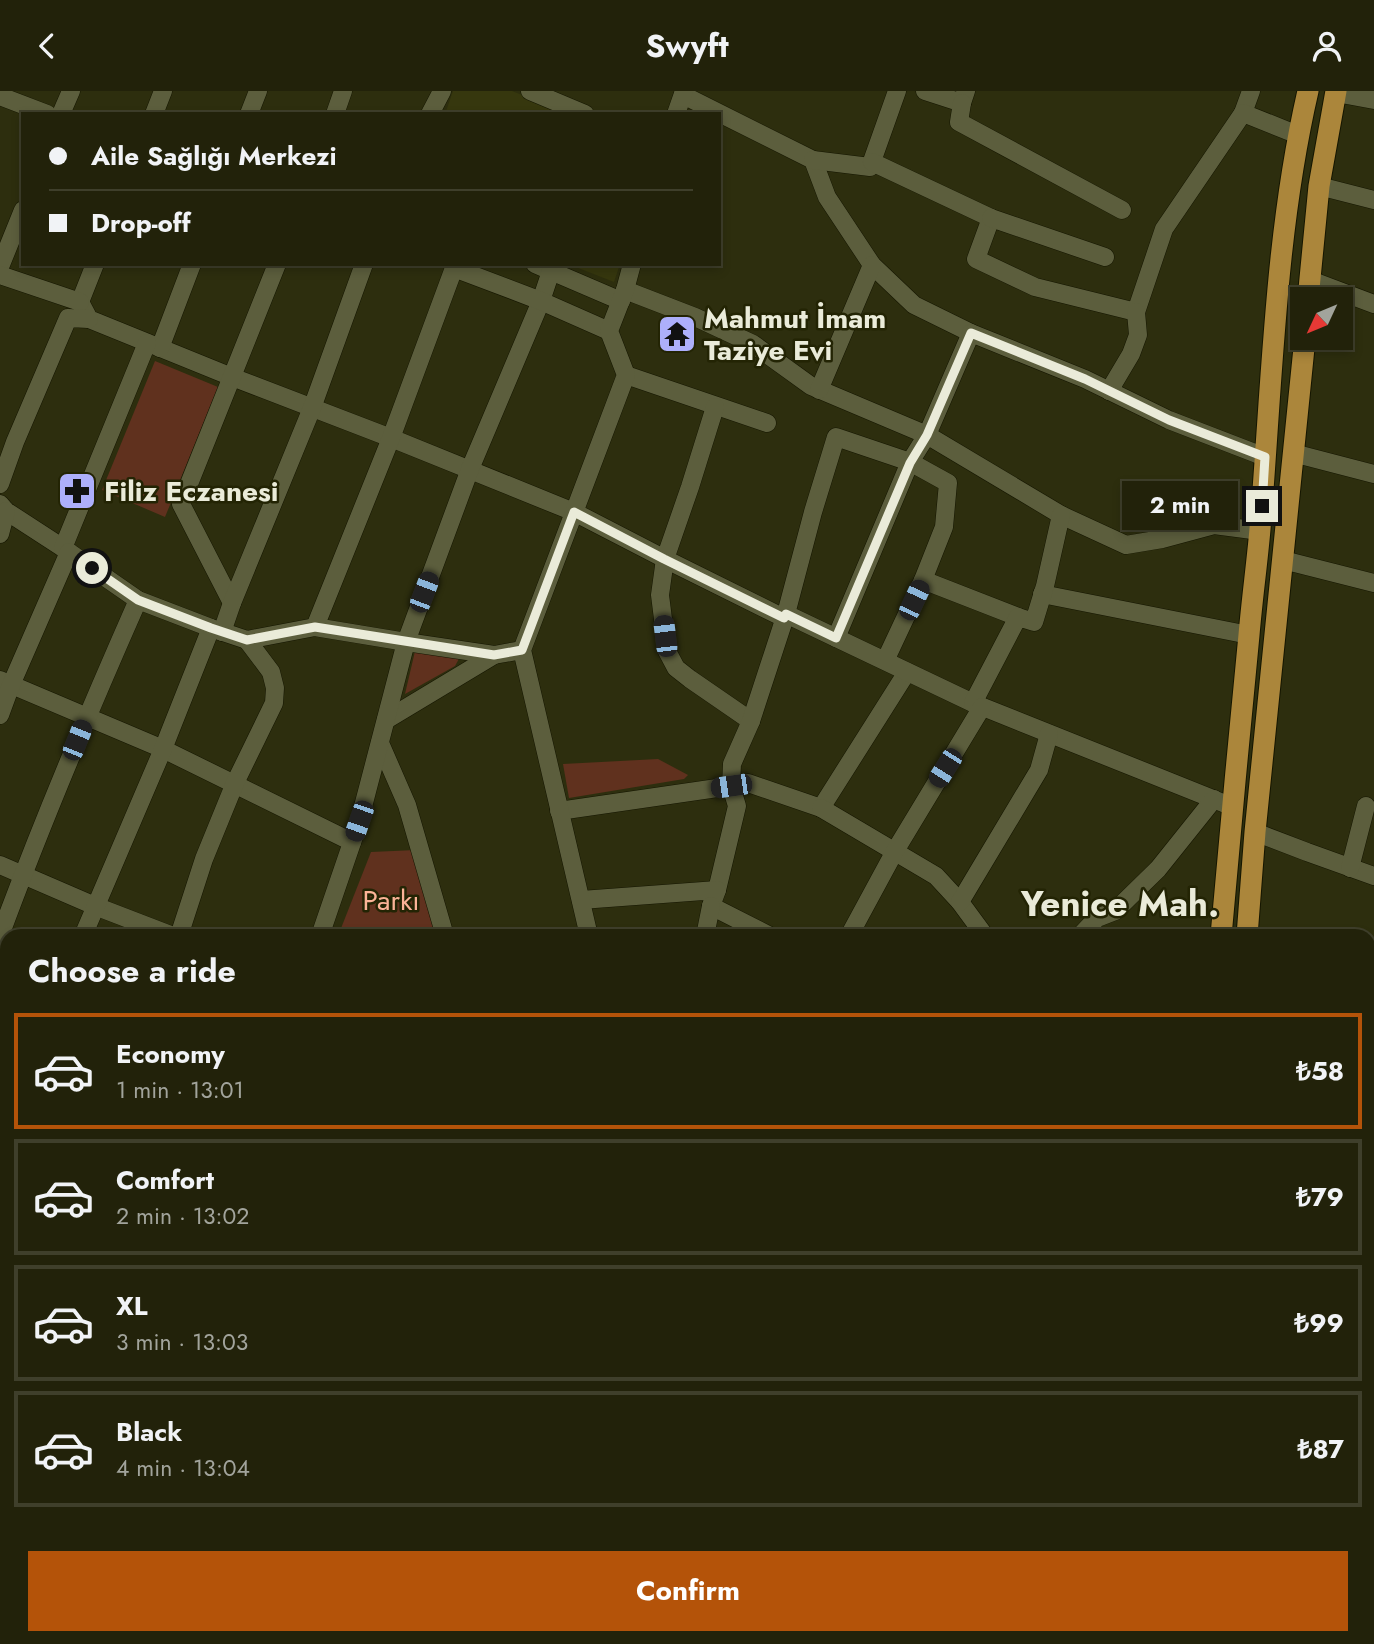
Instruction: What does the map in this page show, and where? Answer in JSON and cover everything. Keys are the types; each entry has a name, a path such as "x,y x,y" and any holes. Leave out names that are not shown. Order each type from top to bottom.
{"main road":[{"path":"1221,929 1223,803 1249,635 1288,193 1308,91"},
{"path":"1309,287 1319,186 1336,92"},
{"path":"1248,929 1304,350"}],"street":[{"path":"62,112 71,91"},
{"path":"155,112 163,91"},
{"path":"250,112 258,91"},
{"path":"336,112 344,91"},
{"path":"431,112 442,91"},
{"path":"530,91 555,96 582,112"},
{"path":"721,112 813,159 870,167 897,91"},
{"path":"925,91 964,97 959,122 1122,210"},
{"path":"1109,391 1131,354 1138,335 1136,312 1164,229 1243,113 1251,91"},
{"path":"1336,92 1374,100"},
{"path":"677,112 683,93 720,112"},
{"path":"0,96 42,112"},
{"path":"1243,113 1298,135"},
{"path":"813,159 827,197 872,265 914,305 1169,420 1265,457"},
{"path":"872,162 991,218 1105,257"},
{"path":"1319,186 1374,200"},
{"path":"0,267 21,215"},
{"path":"991,218 976,259 1035,287 1136,312"},
{"path":"819,390 872,265"},
{"path":"80,302 94,266"},
{"path":"0,715 5,683 191,266"},
{"path":"232,603 181,504 276,266"},
{"path":"86,929 216,630 232,603 312,408 363,266"},
{"path":"315,627 391,438 449,266 541,301 609,331"},
{"path":"588,929 522,650 626,375 609,331 631,266"},
{"path":"322,929 352,842 406,642 470,470 541,301 543,268 695,317 753,344 811,386 927,435 1061,515 1126,545 1214,525 1260,531"},
{"path":"0,275 80,302 89,319"},
{"path":"1353,299 1374,304"},
{"path":"0,484 68,318 89,319 574,512 664,559 977,705 1223,803 1115,911 1097,918 1087,929"},
{"path":"836,638 910,463 927,435 971,333"},
{"path":"626,375 767,423"},
{"path":"715,407 664,559 660,595 667,651 671,660 682,674 751,721"},
{"path":"707,929 737,806 731,786 732,764 751,721 785,616 836,436 910,463 948,484 944,527 923,580 885,661"},
{"path":"1293,453 1374,474"},
{"path":"0,534 3,507 138,600 247,640 315,627 494,655 522,650"},
{"path":"923,580 1034,622 1061,515"},
{"path":"1283,560 1374,583"},
{"path":"1042,594 1249,635"},
{"path":"3,929 86,717 138,600"},
{"path":"853,929 977,705 1018,617"},
{"path":"181,929 204,859 235,783 274,703 275,688 271,672 247,640"},
{"path":"386,720 494,655"},
{"path":"821,809 906,672"},
{"path":"5,683 163,749 352,842"},
{"path":"960,902 1039,770 1049,734"},
{"path":"380,743 407,804 443,929"},
{"path":"559,811 748,783 821,809 936,876 980,929"},
{"path":"1350,868 1366,806"},
{"path":"1255,832 1374,876"},
{"path":"0,865 155,929"},
{"path":"582,900 714,898 760,929"}],"shaded area":[{"path":"453,91 512,91 565,112 446,112"},
{"path":"573,266 619,266 614,282"}],"green space":[{"path":"155,361 218,387 165,517 102,490"},
{"path":"416,647 461,655 455,666 405,694"},
{"path":"658,759 688,775 684,779 569,798 563,764"},
{"name":"Parkı","path":"416,850 435,929 341,929 371,852"}],"place":[{"name":"Mahmut İmam Taziye Evi","path":"677,334"},
{"name":"Filiz Eczanesi","path":"77,491"}],"district":[{"name":"Yenice Mah.","path":"1120,904"}],"route":[{"path":"92,568 138,600 247,640 315,627 494,655 522,650 574,512 784,618 786,614 836,638 910,463 927,435 971,333 1085,379 1169,420 1265,457 1262,506"}]}
